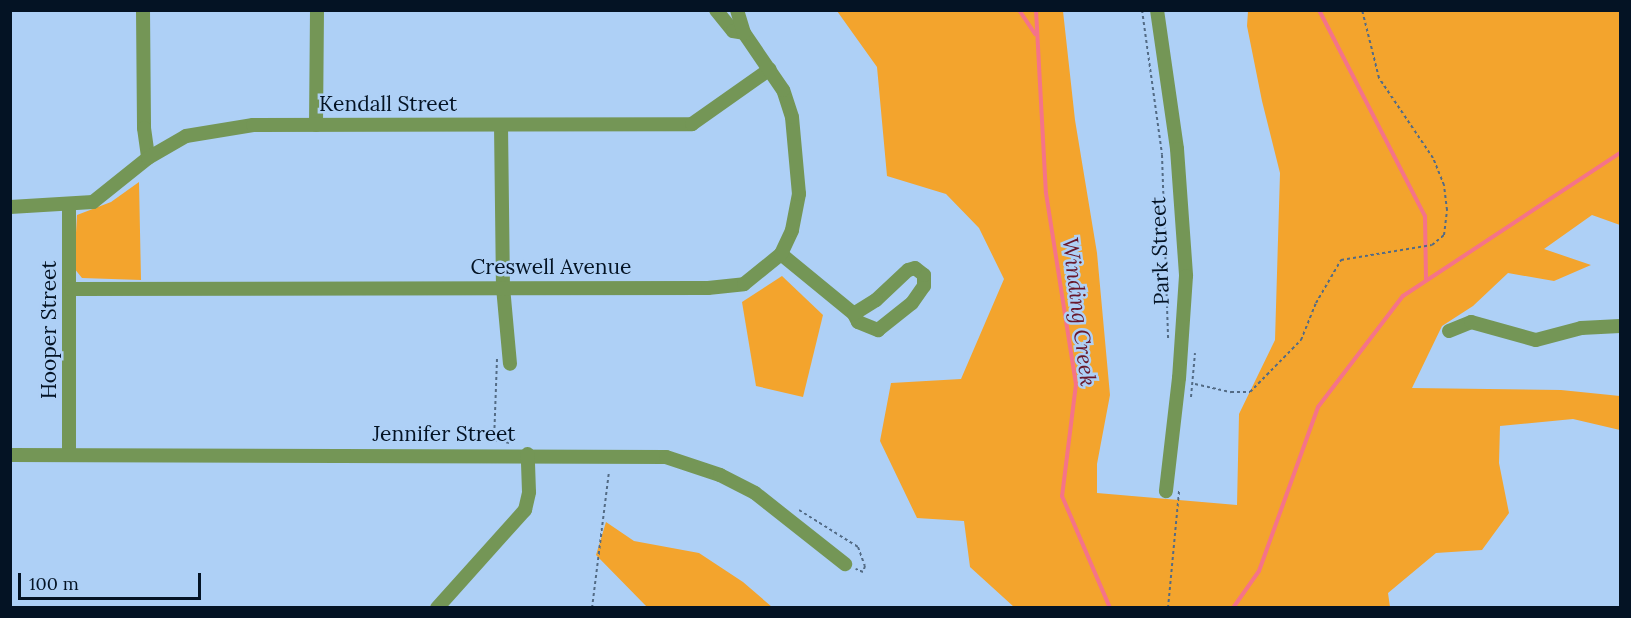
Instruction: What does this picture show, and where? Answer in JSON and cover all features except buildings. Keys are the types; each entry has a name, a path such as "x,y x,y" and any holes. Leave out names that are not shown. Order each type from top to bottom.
{"street":[{"path":"143,10 144,128 148,158"},
{"path":"316,125 317,10"},
{"name":"Creswell Avenue","path":"716,10 733,31 744,33"},
{"name":"Creswell Avenue","path":"71,289 726,288 744,284 781,254 792,230 799,194 797,150 792,117 770,69 744,33 738,10"},
{"name":"Park Street","path":"1157,10 1177,149 1185,276 1185,393 1166,491"},
{"name":"Kendall Street","path":"10,207 69,206 93,202 148,158 186,136 253,125 692,124 770,69"},
{"path":"501,125 503,287 510,364"},
{"name":"Hooper Street","path":"69,206 71,289 69,454"},
{"path":"781,254 854,314 864,327 884,329 922,290 924,275 915,268 908,270 876,300 854,314"},
{"path":"1449,331 1471,322 1536,340 1581,328 1620,326"},
{"path":"437,608 525,510 529,492 528,454"},
{"name":"Jennifer Street","path":"10,455 528,454 666,457 720,475 755,493 845,564"}],"path":[{"path":"1142,10 1163,166 1168,345"},
{"path":"1195,384 1231,392 1250,392 1301,340 1316,303 1341,260 1432,246 1444,235 1447,210 1444,185 1432,158 1379,78 1362,10"},
{"path":"495,359 494,440 512,444"},
{"path":"592,608 611,455"},
{"path":"1168,608 1180,496"}],"shaded area":[{"path":"837,11 1063,11 1075,120 1097,253 1110,395 1097,464 1097,493 1237,505 1239,414 1275,340 1280,173 1247,26 1248,11 1620,11 1620,225 1592,215 1544,249 1591,265 1554,281 1508,273 1473,306 1442,326 1412,388 1561,390 1620,396 1620,430 1573,419 1500,426 1499,463 1509,513 1482,550 1436,553 1388,593 1390,607 1014,607 970,567 964,521 917,518 880,441 891,383 961,379 1004,279 979,228 946,194 887,176 877,67"},
{"path":"139,182 141,280 82,278 74,268 77,215 111,202"},
{"path":"782,276 823,315 803,397 756,386 742,302"},
{"path":"606,522 634,541 699,553 743,582 772,607 647,607 596,555"}],"waterway":[{"path":"1019,10 1035,34"},
{"name":"Winding Creek","path":"1036,10 1046,193 1076,384 1062,496 1110,608"},
{"path":"1319,10 1425,216 1426,280"},
{"path":"1233,608 1259,571 1318,407 1403,296 1620,153"}]}
